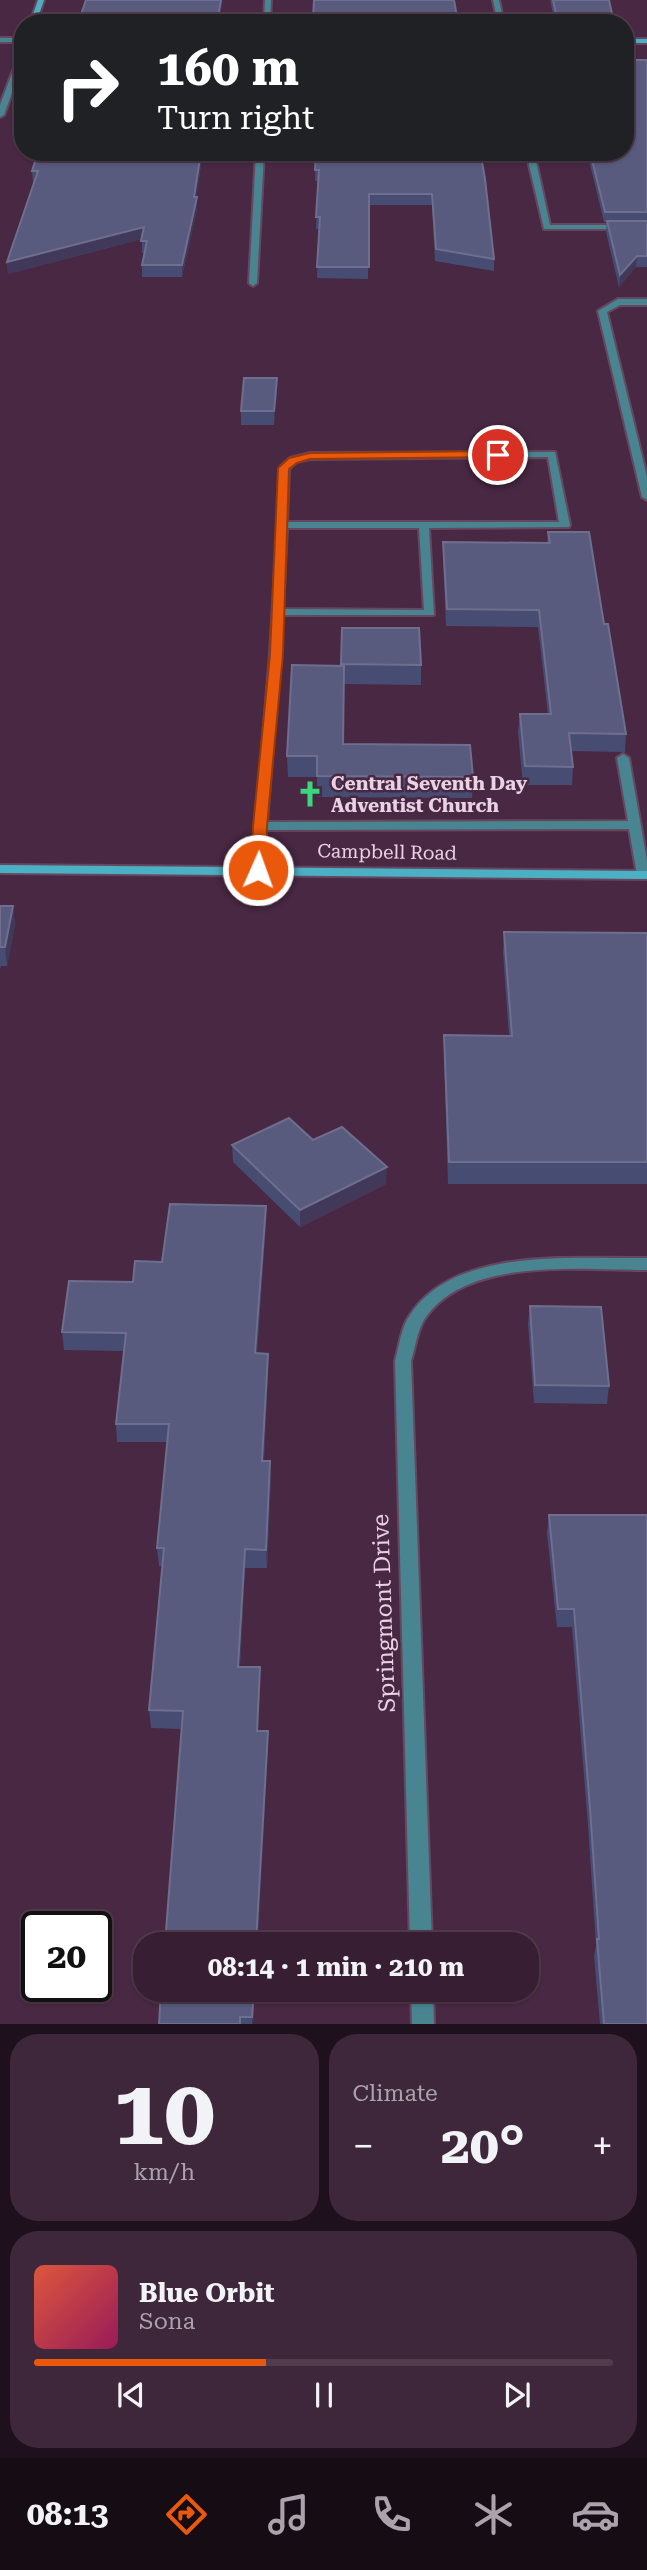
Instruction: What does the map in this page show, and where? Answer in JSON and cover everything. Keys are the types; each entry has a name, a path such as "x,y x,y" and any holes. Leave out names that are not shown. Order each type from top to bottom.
{"street":[{"path":"0,115 14,77"},
{"path":"253,283 260,161"},
{"path":"532,161 547,227 647,227"},
{"path":"647,302 618,302 602,311 647,498"},
{"path":"258,870 279,612 284,468 301,458 552,454 565,525 283,525"},
{"path":"279,612 430,613 424,525"},
{"path":"623,758 633,825 645,875"},
{"path":"260,826 633,825"},
{"name":"Campbell Road","path":"0,869 645,875"},
{"name":"Springmont Drive","path":"421,1932 403,1362 416,1318 441,1293 481,1273 531,1265 647,1264"},
{"path":"422,2002 423,2024"}],"building":[{"path":"86,0 221,0 219,14 81,14"},
{"path":"314,0 454,0 456,14 313,14"},
{"path":"553,0 609,0 612,14 556,14"},
{"path":"634,60 647,60 647,212 605,212 592,161 634,161"},
{"path":"35,161 200,161 194,197 197,197 182,265 142,265 147,241 141,241 144,227 7,262 38,171 32,171"},
{"path":"316,161 482,161 494,259 436,249 432,194 369,194 369,267 317,267 320,217 316,217 319,170 315,170"},
{"path":"607,221 647,221 647,256 637,256 620,275"},
{"path":"244,378 277,378 274,411 241,411"},
{"path":"548,532 589,532 604,624 608,624 626,734 569,733 573,767 525,766 520,714 551,714 539,610 447,609 443,542 550,543"},
{"path":"342,628 419,628 421,665 341,664"},
{"path":"292,665 344,666 343,744 470,745 473,777 317,776 317,756 287,756"},
{"path":"0,906 13,906 5,947 0,947"},
{"path":"504,932 647,933 647,1162 449,1162 444,1035 512,1036"},
{"path":"289,1118 313,1140 342,1127 387,1167 300,1210 232,1145"},
{"path":"170,1204 266,1206 255,1353 268,1354 262,1461 270,1461 266,1550 245,1549 238,1667 260,1667 257,1731 268,1731 257,1932 166,1932 183,1711 149,1710 164,1548 157,1548 169,1424 116,1424 126,1333 62,1332 69,1281 133,1282 135,1261 162,1262"},
{"path":"530,1306 601,1307 609,1386 535,1385"},
{"path":"549,1515 647,1515 647,2024 604,2024 574,1609 558,1609"},
{"path":"160,2002 253,2002 252,2017 240,2017 240,2024 159,2024"}],"place":[{"name":"Central Seventh Day Adventist Church","path":"310,794"}],"route":[{"path":"258,870 276,654 284,468 293,460 310,456 498,455"}]}
